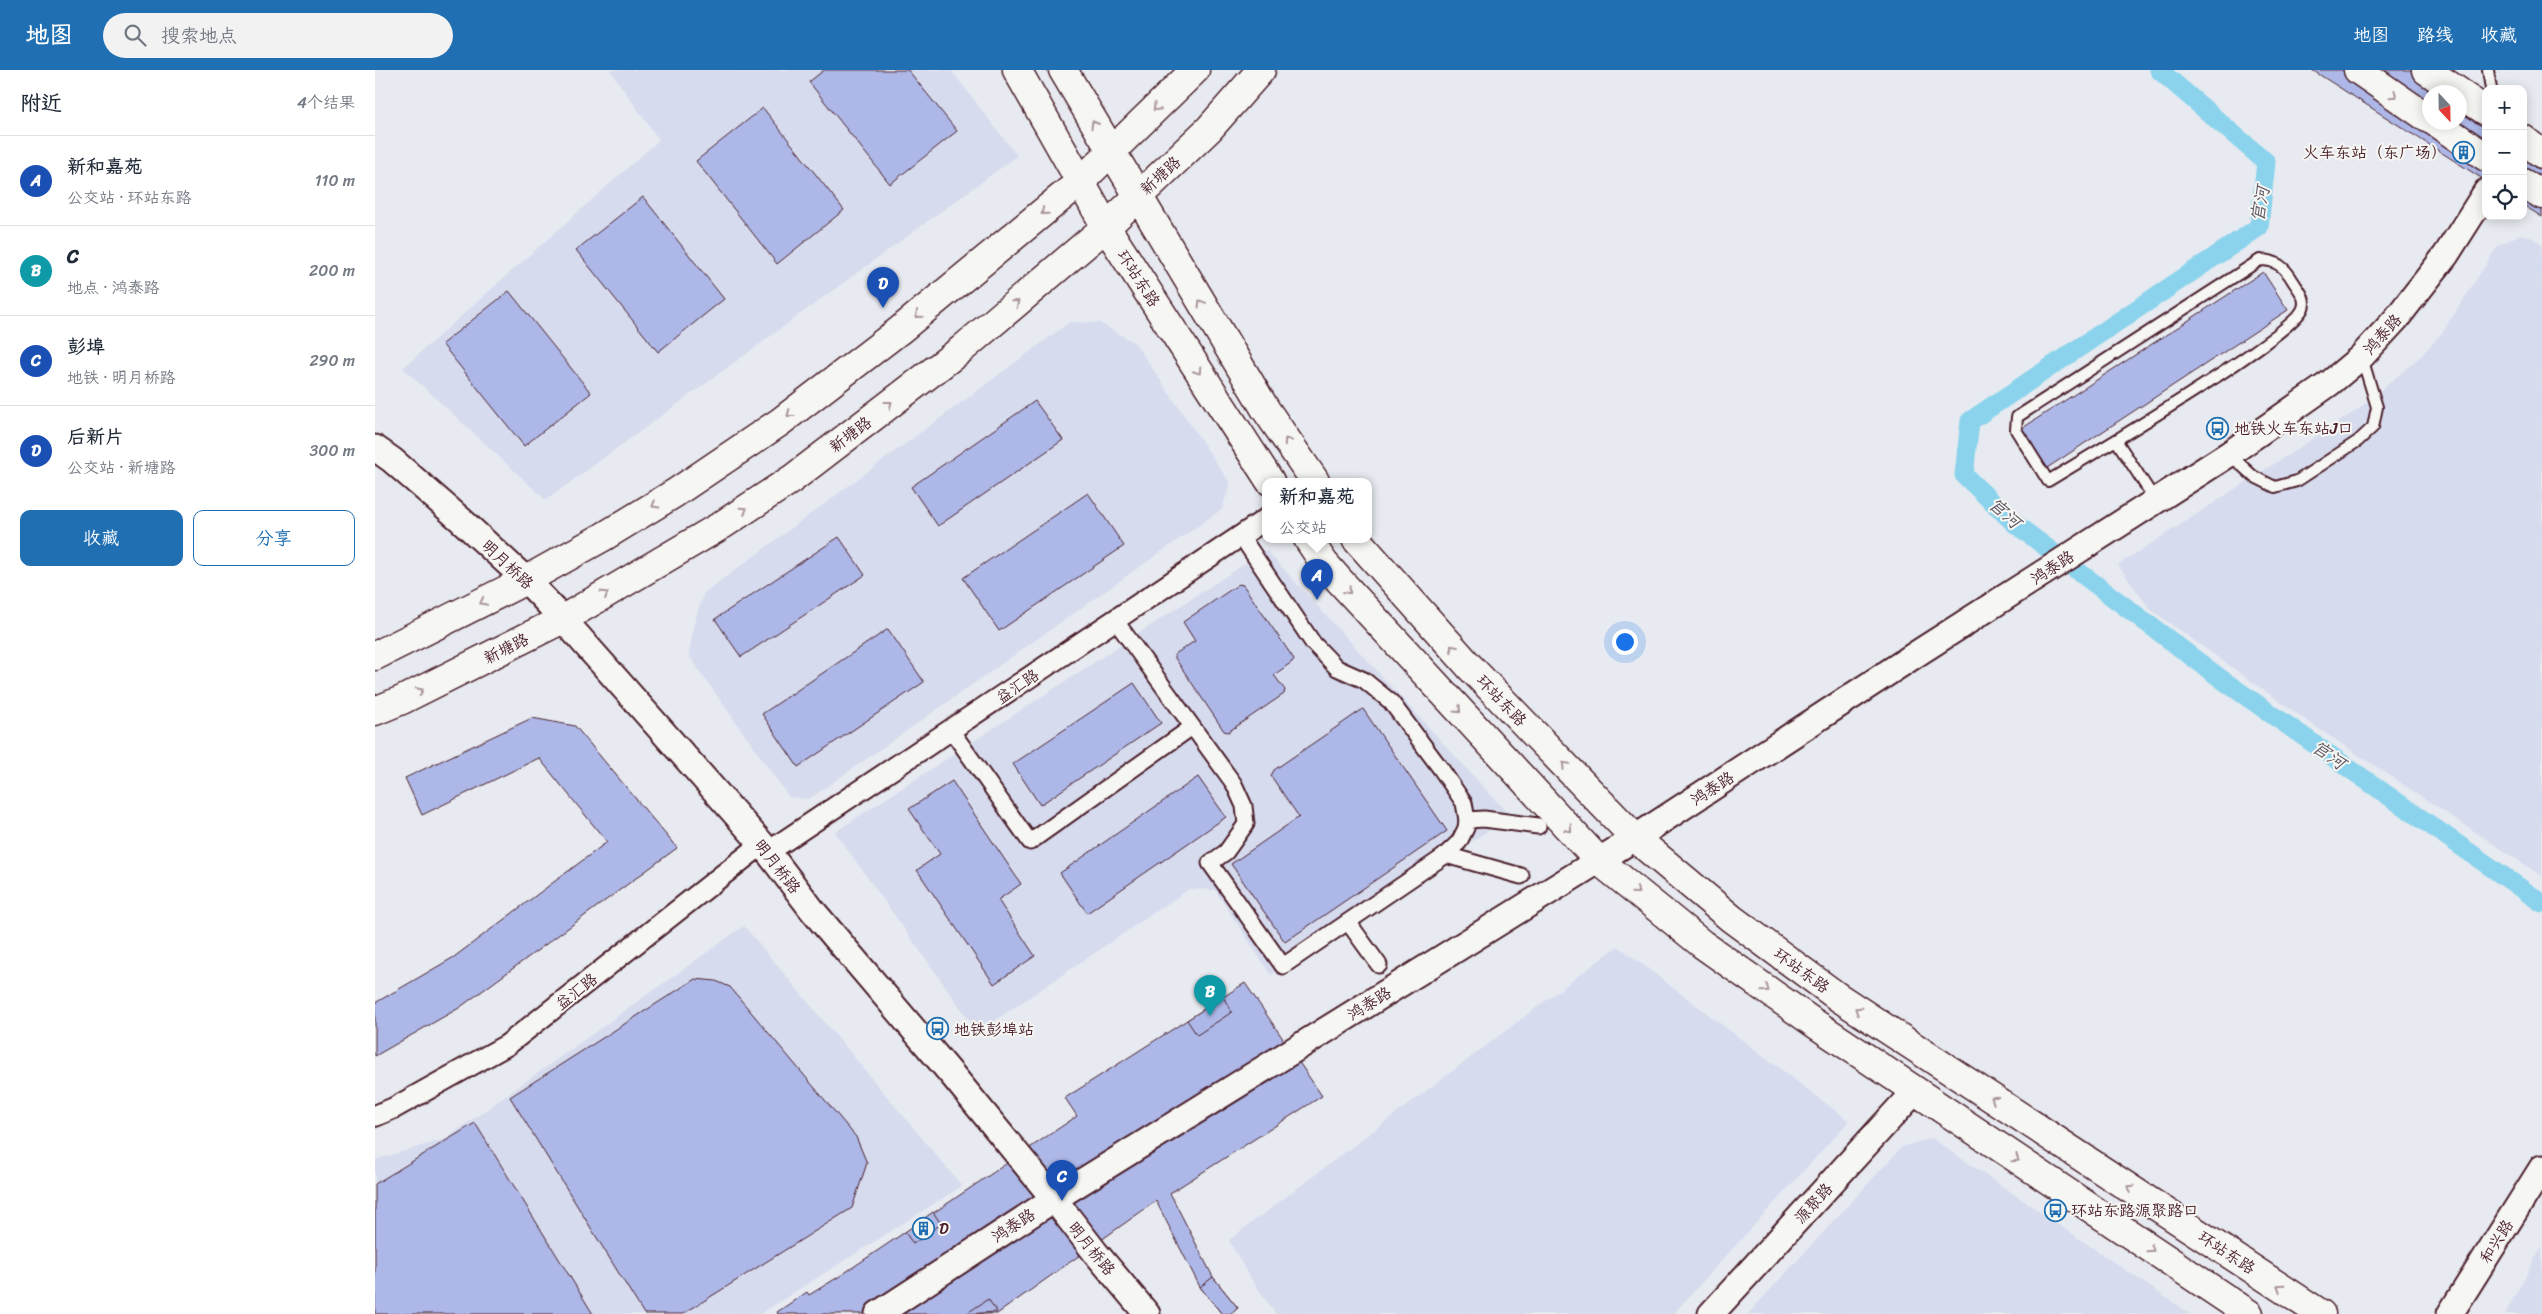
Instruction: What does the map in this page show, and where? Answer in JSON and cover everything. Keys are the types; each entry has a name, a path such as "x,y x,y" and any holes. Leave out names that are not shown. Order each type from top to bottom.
{"main road":[{"name":"环站东路","path":"1017,70 1106,227 1267,478"},
{"path":"1063,70 1111,154 1266,410 1313,478"},
{"name":"新塘路","path":"375,710 402,700 563,619 722,525 792,479 961,349 1106,227 1209,129 1261,70"},
{"path":"1209,129 1281,70"},
{"path":"2358,70 2422,114"},
{"path":"2426,70 2448,85"},
{"path":"375,656 526,580 675,493 781,422 899,330 1081,181 1111,154 1193,71"},
{"path":"2467,98 2482,108"},
{"path":"2447,130 2482,154"},
{"path":"2527,142 2542,154"},
{"path":"2527,186 2542,195"},
{"path":"1310,543 1334,575 1599,860 1702,944 1915,1091 2249,1314"},
{"name":"环站东路","path":"1360,543 1470,667 1635,838 1732,919 1838,997 2321,1314"}],"street":[{"name":"鸿泰路","path":"878,1314 1054,1199 1635,838 2229,454 2330,383 2361,357 2396,319 2446,254 2482,198"},
{"name":"明月桥路","path":"375,448 393,460 526,580 563,619 765,848 813,911 1054,1199 1147,1314"},
{"name":"益汇路","path":"375,1116 394,1108 507,1045 765,848 951,730 1262,522"},
{"path":"1115,620 1234,784 1244,806 1246,824 1226,852 1210,863 1283,966 1446,854 1459,842 1467,820 1463,803 1446,776 1391,702 1364,680 1337,668 1313,643 1241,536"},
{"path":"951,730 1030,842 1193,727"},
{"path":"1467,820 1484,819 1538,826"},
{"path":"1446,854 1521,876"},
{"path":"1347,922 1379,965"},
{"name":"源聚路","path":"1711,1314 1915,1091"},
{"name":"和兴路","path":"2450,1314 2542,1168"}],"lane":[{"path":"2488,70 2490,85"},
{"path":"2260,260 2273,260 2288,272 2304,299 2303,309 2289,324 2264,344 2116,440 2048,481 2016,430 2017,417 2260,260"},
{"path":"2229,454 2253,476 2275,487 2297,481 2358,441 2373,427 2377,407 2361,357"},
{"path":"2116,440 2156,501"}],"shaded area":[{"path":"610,70 951,70 1017,156 546,500 403,368 659,140"},
{"path":"2520,234 2529,236 2542,244 2542,876 2310,723 2150,609 2118,565 2359,409 2421,356 2442,333 2498,246"},
{"path":"1070,322 1100,323 1135,343 1230,483 1222,509 815,795 807,799 789,797 689,656 693,627 704,593"},
{"path":"1266,550 1510,816 1271,975 1215,890 1189,889 978,1032 835,832"},
{"path":"744,926 962,1186 760,1314 375,1314 375,1160 445,1139"},
{"path":"1618,946 1849,1121 1673,1314 1276,1314 1247,1273 1229,1240"},
{"path":"1931,1138 2190,1314 1748,1314 1902,1147"},
{"path":"2542,1246 2542,1314 2505,1314"}],"building":[{"path":"824,70 908,70 957,131 890,184 809,82"},
{"name":"火车东站（东广场）","path":"2312,70 2437,70 2462,85 2422,85 2422,130 2467,130 2467,88 2482,98 2482,178"},
{"path":"763,108 844,210 777,264 696,161"},
{"path":"2527,126 2542,135 2542,217 2527,208"},
{"path":"643,197 724,299 658,352 576,250"},
{"path":"2263,272 2288,310 2047,468 2021,429"},
{"path":"509,291 591,393 524,446 442,344"},
{"path":"1035,401 1063,440 938,526 911,487"},
{"path":"1088,493 1124,546 999,631 963,578"},
{"path":"839,537 865,575 741,657 715,619"},
{"path":"1239,584 1243,585 1294,659 1274,675 1285,690 1284,694 1228,732 1224,731 1175,658 1175,654 1195,641 1183,622"},
{"path":"888,629 924,682 798,767 762,714"},
{"path":"1134,683 1161,723 1040,805 1013,764"},
{"path":"1363,709 1447,831 1285,942 1231,864 1299,817 1271,776 1274,770"},
{"path":"532,718 575,726 677,848 459,1008 375,1056 375,1003 454,957 607,842 539,758 422,815 405,778"},
{"path":"1198,777 1226,817 1087,913 1060,873"},
{"path":"952,781 1021,884 998,900 1035,956 994,984 917,870 940,854 909,809"},
{"path":"695,979 716,981 730,987 856,1137 867,1163 852,1208 683,1314 644,1314 510,1097"},
{"path":"1245,983 1322,1096 1170,1193 1213,1277 1238,1308 1231,1314 1222,1314 1200,1287 1156,1201 997,1314 778,1314 777,1312 807,1292 809,1295 840,1276 1077,1116 1065,1098"},
{"path":"1223,997 1232,1012 1197,1035 1187,1020"},
{"path":"475,1123 593,1314 375,1314 375,1184"},
{"name":"D","path":"933,1212 941,1224 913,1244 905,1232"},
{"path":"1213,1277 1238,1308 1231,1314 1222,1314 1200,1287"},
{"path":"988,1299 997,1312 966,1314"}],"waterway":[{"name":"官河","path":"2159,70 2266,162 2259,227 1970,421 1964,475 2014,523 2224,681 2542,903"}],"place":[{"name":"火车东站（东广场）","path":"2463,152"},
{"name":"后新片","path":"883,308"},
{"name":"地铁火车东站J口","path":"2218,428"},
{"name":"新和嘉苑","path":"1317,600"},
{"name":"C","path":"1210,1016"},
{"name":"地铁彭埠站","path":"938,1029"},
{"name":"彭埠","path":"1062,1201"},
{"name":"环站东路源聚路口","path":"2055,1210"},
{"name":"D","path":"923,1228"}]}
